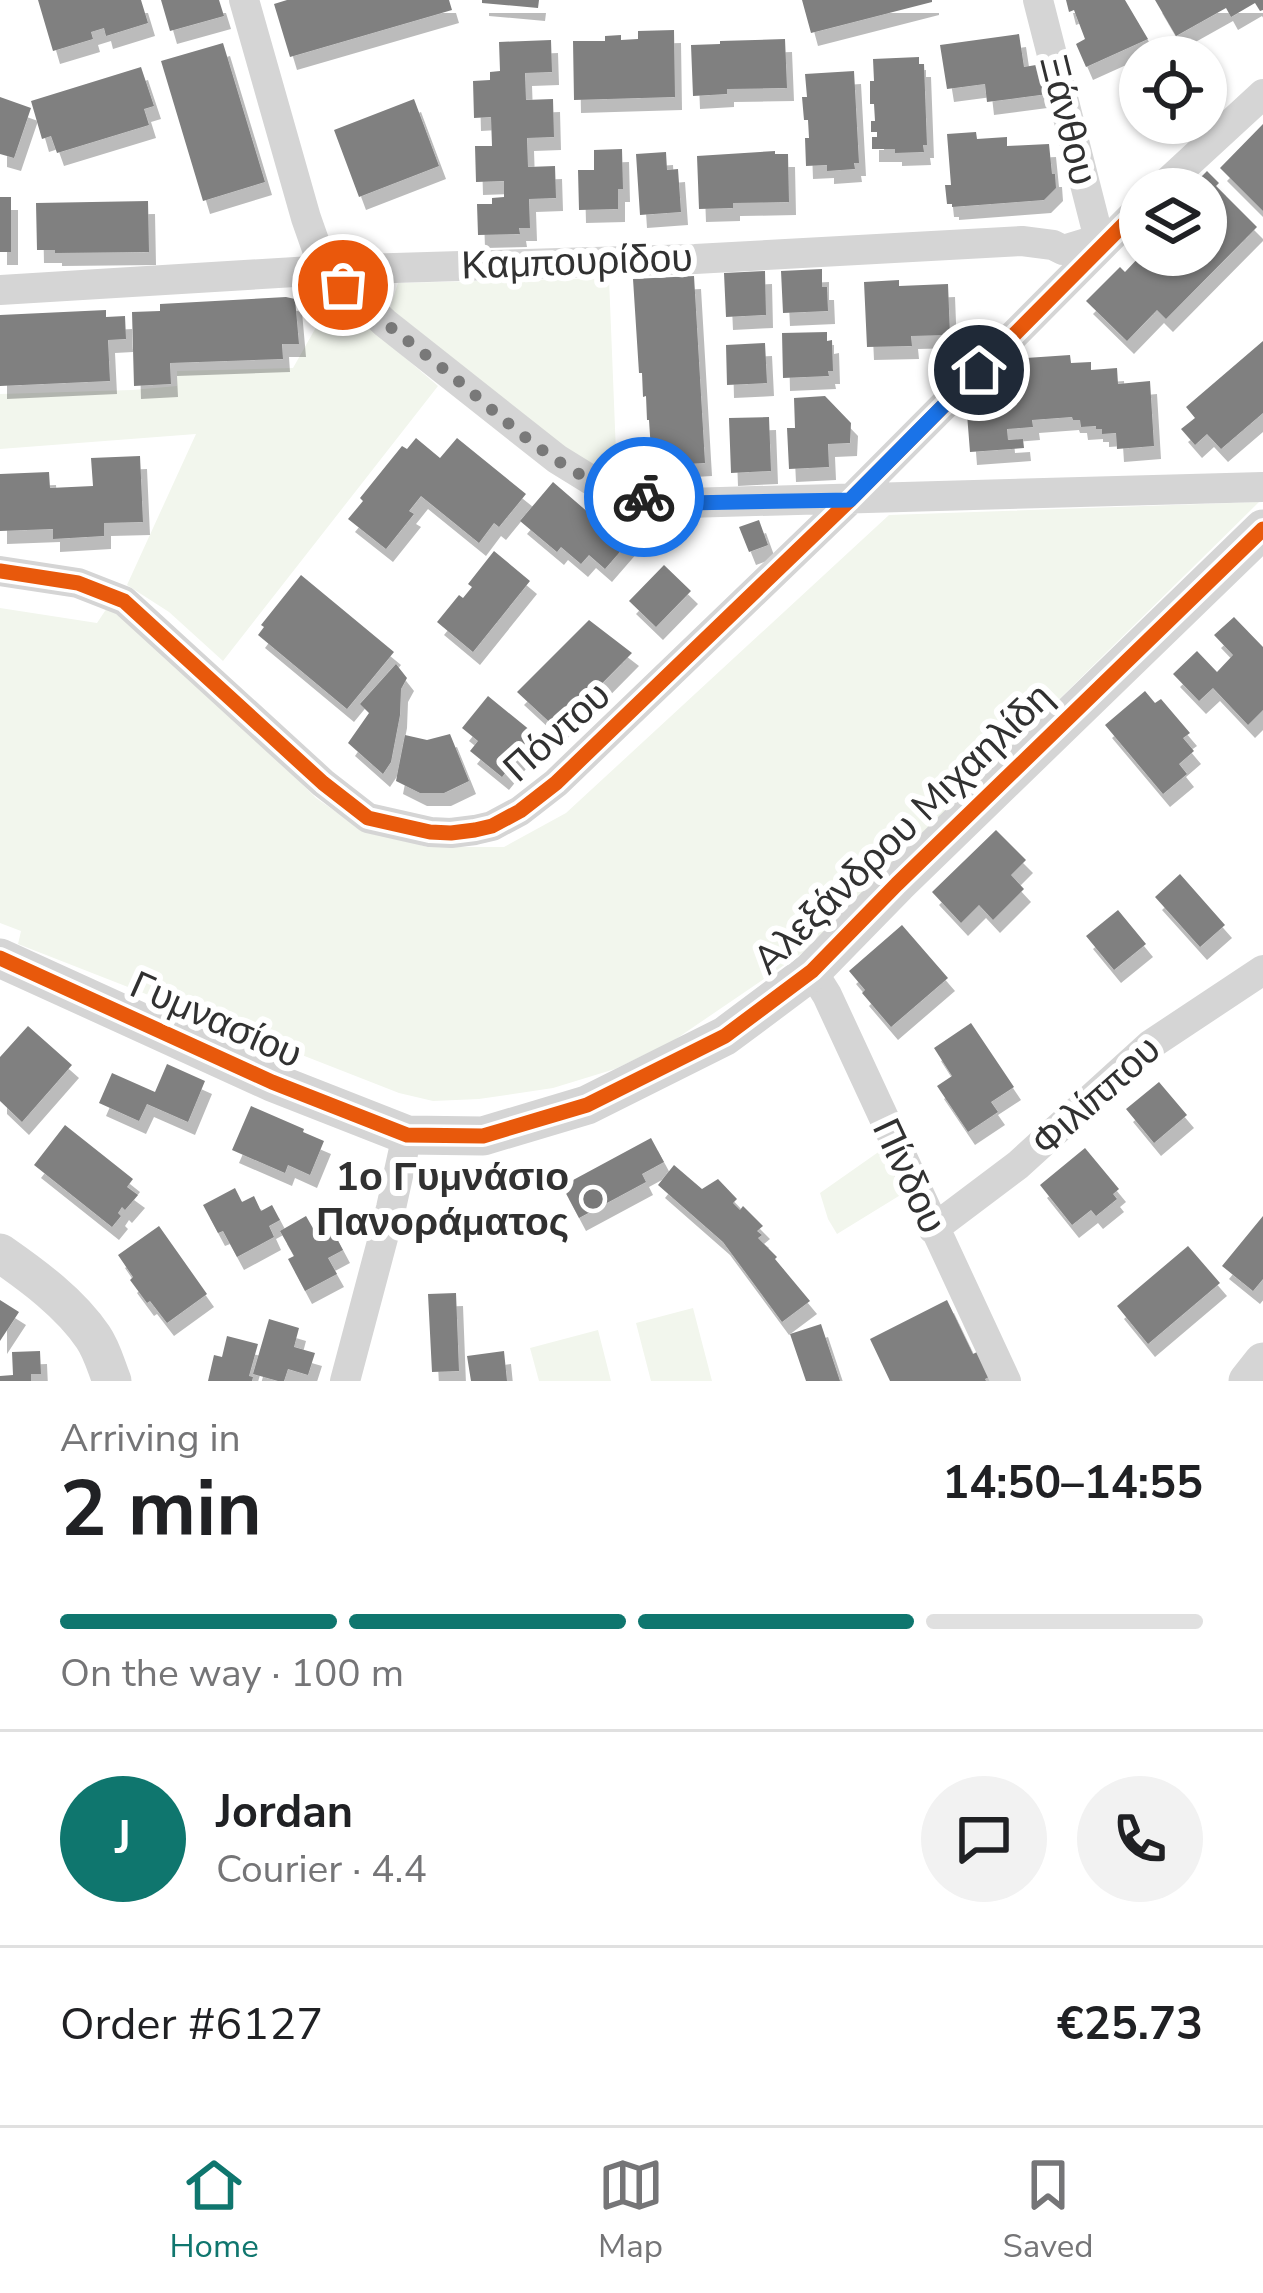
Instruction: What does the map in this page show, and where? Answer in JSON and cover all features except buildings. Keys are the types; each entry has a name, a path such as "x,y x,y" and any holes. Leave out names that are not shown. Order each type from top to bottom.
{"street":[{"path":"244,0 306,218 328,270 375,315 521,433 591,480 627,495 686,503 1263,487"},
{"name":"Ξάνθου","path":"1038,0 1104,238"},
{"path":"1183,168 1263,94"},
{"path":"1104,238 1119,226"},
{"name":"Πόντου","path":"0,572 78,583 124,601 323,783 368,818 411,830 451,833 492,826 538,798 850,500 1069,261 1104,238"},
{"name":"Καμπουρίδου","path":"0,290 328,270 695,259 1022,242 1053,245 1069,261"},
{"name":"Aλεξάνδρου Mιχαηλίδη","path":"407,1135 483,1136 587,1105 725,1036 812,971 1263,529"},
{"name":"Γυμνασίου","path":"0,958 272,1082 407,1135"},
{"name":"Φιλίππου","path":"933,1229 1018,1166 1150,1045 1263,970"},
{"name":"Πίνδου","path":"812,971 1006,1381"},
{"path":"345,1381 407,1135"},
{"path":"0,1253 79,1320 93,1337 112,1381"},
{"path":"1248,1381 1263,1362"}],"shaded area":[{"path":"609,278 617,478 575,457 390,308 398,283"},
{"path":"334,302 438,386 223,661 169,612 127,585 196,434 0,449 0,394 132,390 177,386 177,371 293,368"},
{"path":"1259,502 802,953 673,1041 615,1069 553,1088 479,1099 433,1101 399,1093 18,944 21,931 0,923 0,608 97,623 111,602 316,798 358,827 427,847 504,847 566,813 889,515"},
{"path":"887,1146 907,1191 837,1234 820,1193"},
{"path":"693,1308 712,1381 651,1381 636,1323"},
{"path":"598,1330 611,1381 539,1381 530,1348"}],"cycle path":[{"path":"0,571 78,583 124,601 323,783 368,818 430,832 492,826 556,783 850,500 1119,229"},
{"path":"0,958 272,1082 407,1135 483,1136 587,1105 725,1036 812,971 1263,529"}],"way so far":[{"path":"343,285 557,459 591,480 644,497"}],"place":[{"name":"1ο Γυμνάσιο Πανοράματος","path":"593,1199"}],"route":[{"path":"644,497 686,503 850,500 979,370"}]}
